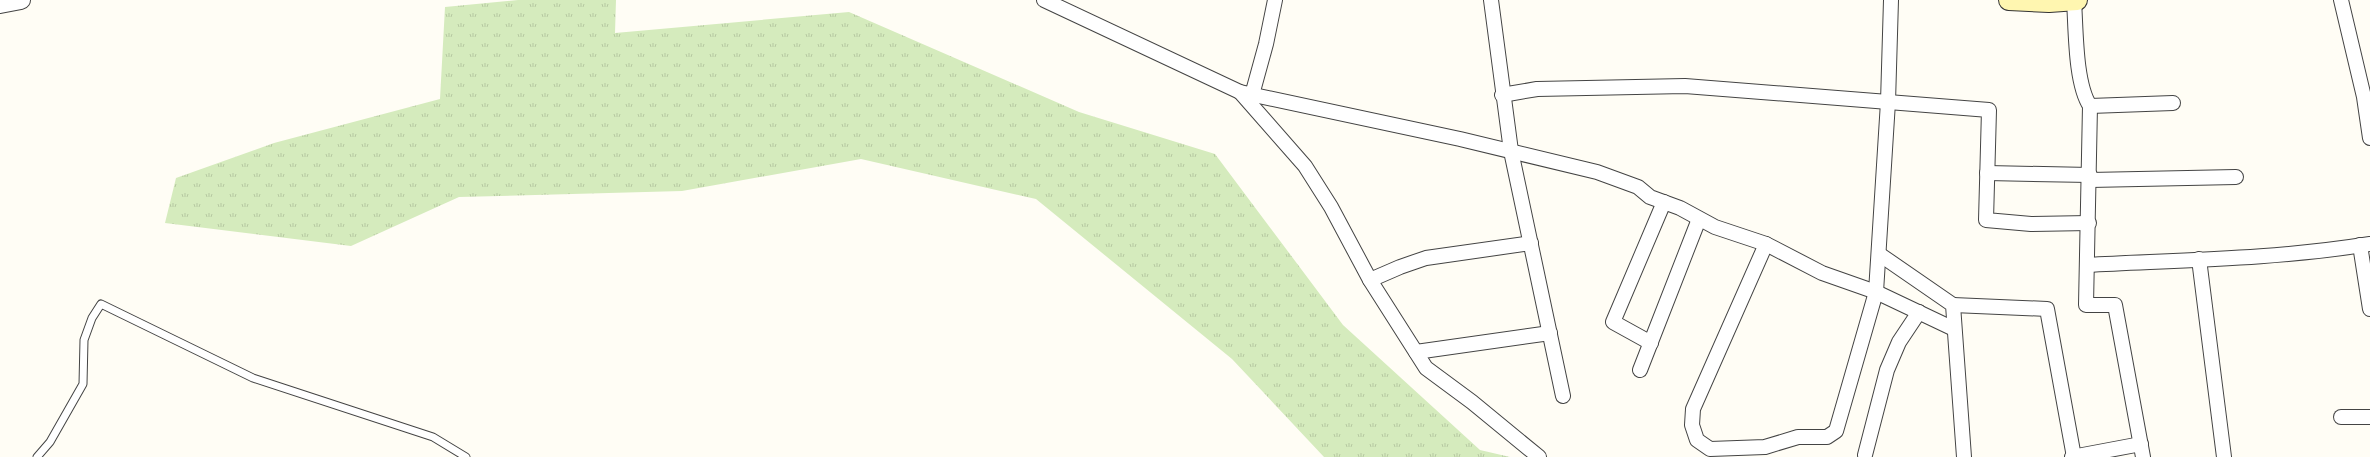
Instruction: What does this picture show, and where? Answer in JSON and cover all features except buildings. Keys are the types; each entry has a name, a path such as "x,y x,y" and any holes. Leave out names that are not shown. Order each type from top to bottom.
{"main road":[{"path":"2019,0 2076,0"}],"street":[{"path":"0,4 21,0"},
{"path":"1044,0 1246,93 1511,151 1597,172 1638,187 1650,197 1664,202 1715,227 1766,244 1822,273 1876,292 1954,329"},
{"path":"1246,93 1266,44 1275,0"},
{"path":"1491,0 1502,95 1511,151 1563,396"},
{"path":"1766,244 1693,409 1692,425 1697,440 1710,449 1765,447 1798,437 1827,437 1836,431 1876,292 1888,102 1891,0"},
{"path":"1879,254 1953,306 2047,309 2073,457 2142,451 2115,305 2086,305 2090,177 2090,106 2084,95 2080,81 2076,0"},
{"path":"2341,0 2366,86 2370,138"},
{"path":"1502,95 1537,89 1685,86 1989,110 1986,220 2030,224 2088,223"},
{"path":"1246,93 1305,166 1331,206 1370,280 1426,368 1472,402 1539,457"},
{"path":"2090,106 2173,103"},
{"path":"1987,173 2090,177 2236,177"},
{"path":"1651,343 1613,322 1664,202"},
{"path":"1640,370 1700,219"},
{"path":"1370,280 1400,266 1426,258 1531,243"},
{"path":"2087,265 2324,251 2365,245 2370,309"},
{"path":"2199,259 2224,457"},
{"path":"1953,306 1964,457"},
{"path":"1865,455 1887,370 1899,342 1919,312"},
{"path":"1416,352 1550,333"},
{"path":"2341,417 2370,417"}],"lane":[{"path":"37,457 50,442 83,384 84,340 92,318 101,304 253,378 433,437 466,457"}],"green space":[{"path":"518,0 616,0 615,33 849,12 1079,112 1215,154 1343,325 1480,450 1510,457 1324,457 1232,359 1036,199 861,159 682,191 459,197 351,246 165,223 176,178 274,143 440,99 445,7"}]}
